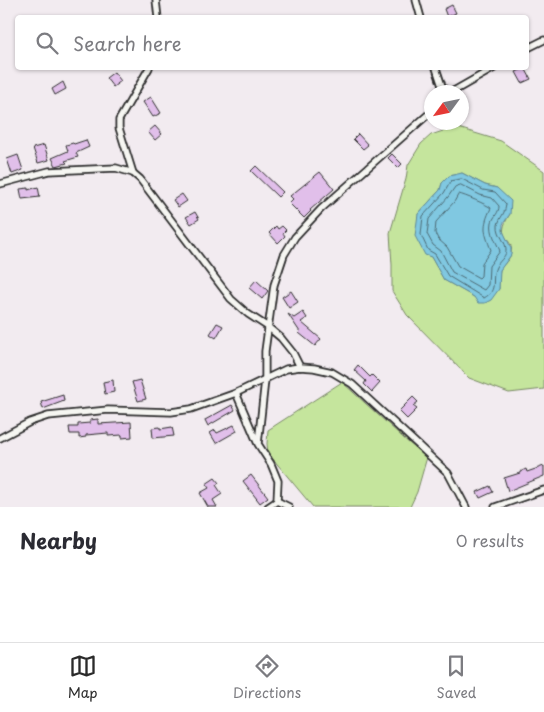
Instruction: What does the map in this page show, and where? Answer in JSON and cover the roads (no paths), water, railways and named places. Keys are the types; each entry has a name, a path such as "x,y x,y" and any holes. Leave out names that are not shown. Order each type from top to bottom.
{"street":[{"path":"156,0 158,15"},
{"path":"416,0 420,15"},
{"path":"529,48 544,40"},
{"path":"133,173 119,128 119,120 122,112 132,101 149,70"},
{"path":"437,70 442,85"},
{"path":"464,85 490,70"},
{"path":"258,444 265,380 265,351 268,327 274,285 284,255 295,237 321,210 424,119"},
{"path":"0,184 49,171 116,168 133,173 140,179 231,299 281,338 293,353 300,366"},
{"path":"0,438 30,422 48,416 108,410 171,412 191,409 236,393 286,369 300,366 332,372 352,384 448,473 466,507"},
{"path":"236,393 258,444 271,464 278,481 277,501"},
{"path":"495,507 544,490"},
{"path":"268,507 277,501"},
{"path":"277,501 289,507"}],"water":[{"path":"462,173 485,185 497,188 511,201 510,214 503,224 503,231 511,248 511,255 500,270 499,289 491,300 485,303 478,303 474,297 444,280 431,257 425,255 415,236 418,214 440,190 442,183 449,176"}]}
